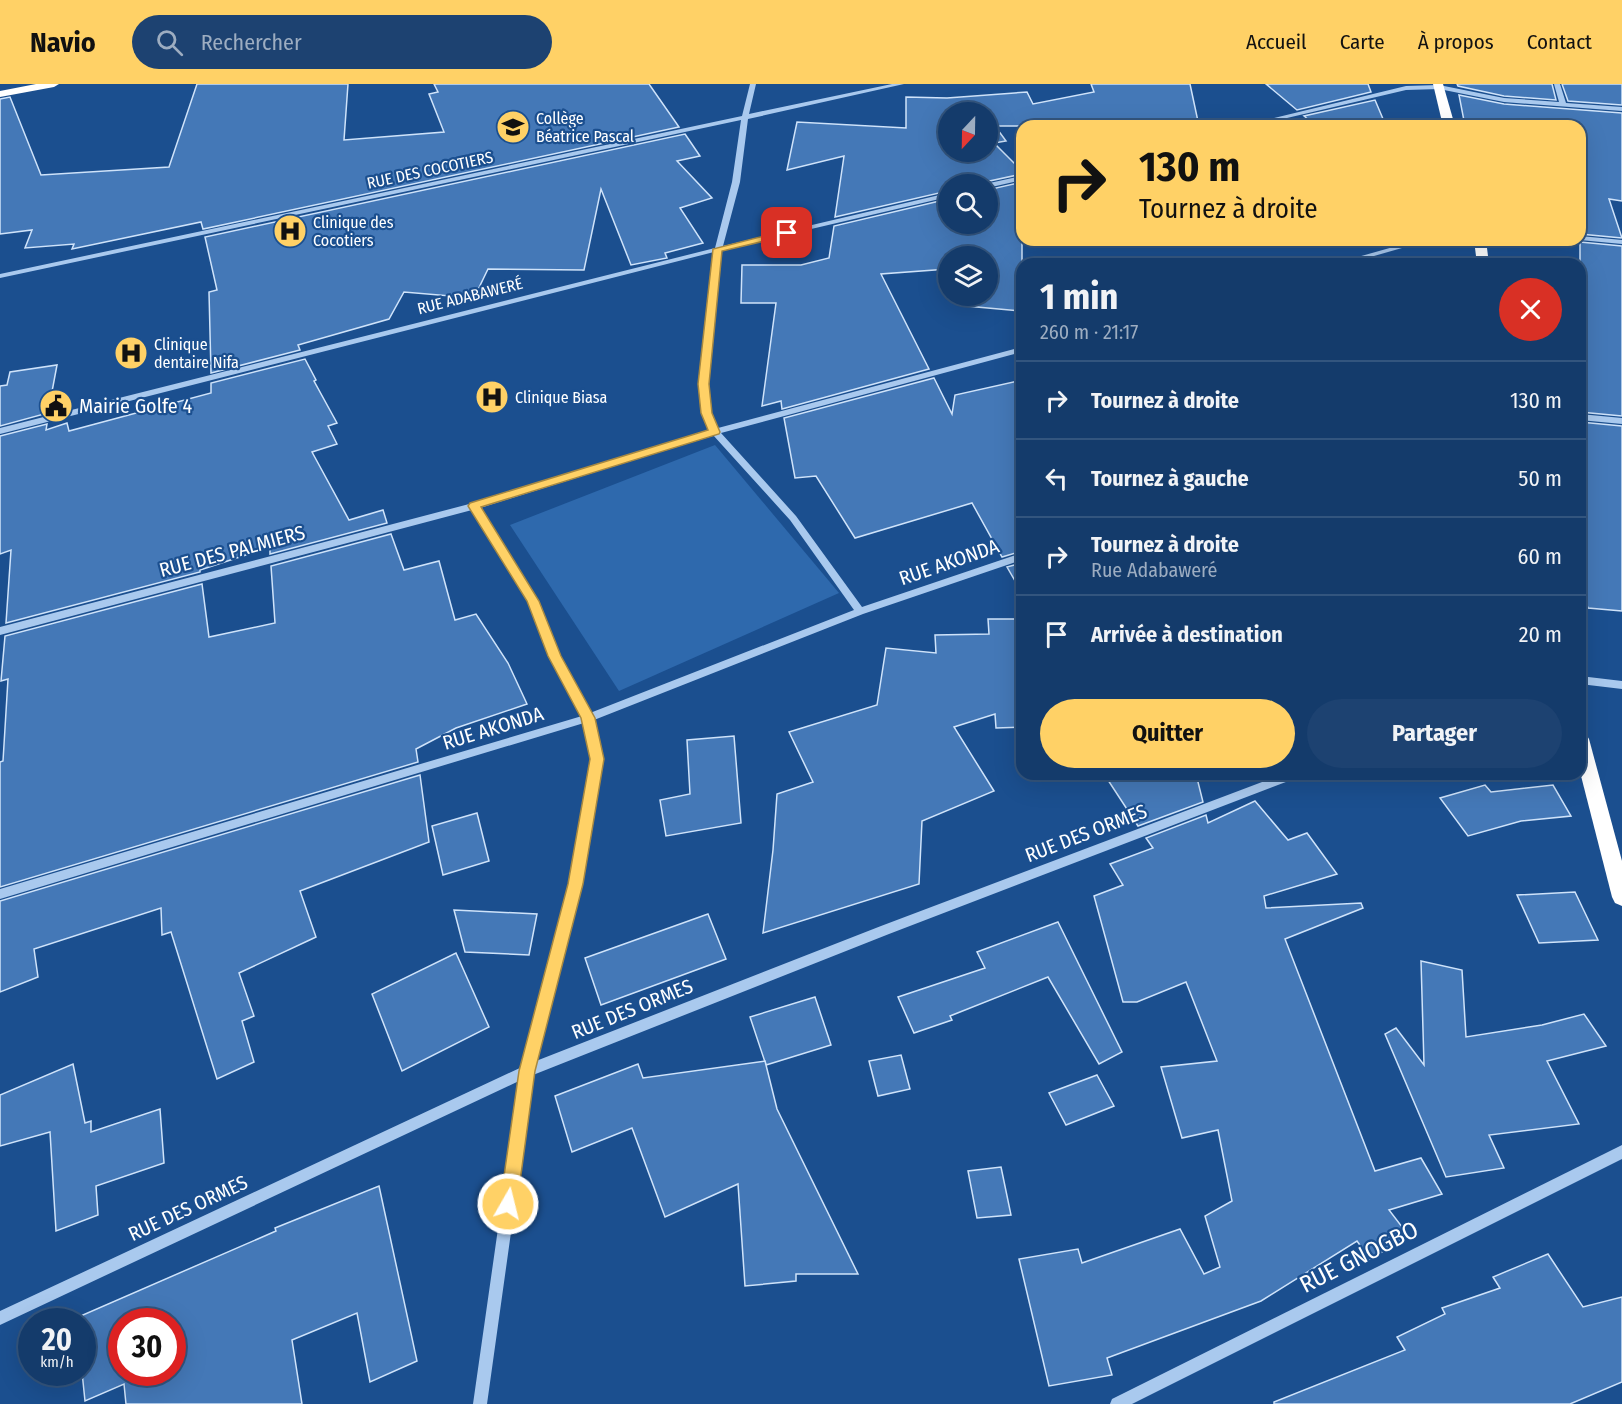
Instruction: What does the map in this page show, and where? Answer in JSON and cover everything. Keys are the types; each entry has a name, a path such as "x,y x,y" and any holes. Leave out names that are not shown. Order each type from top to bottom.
{"highway":[{"path":"0,94 54,84"},
{"path":"1438,85 1447,120"},
{"path":"1586,762 1622,897"}],"street":[{"path":"753,84 745,117 736,182 718,249 703,384 706,413 715,432 793,518 860,611"},
{"name":"RUE DES COCOTIERS","path":"0,276 901,84"},
{"path":"1557,84 1563,105"},
{"path":"1270,120 1406,88 1438,85 1504,100 1622,109"},
{"path":"998,183 1016,179"},
{"name":"RUE ADABAWERÉ","path":"0,431 718,249 938,197"},
{"path":"1586,239 1622,242"},
{"path":"1359,258 1404,246"},
{"name":"RUE DES PALMIERS","path":"0,631 474,506 715,432 1016,351"},
{"path":"1586,418 1622,421"},
{"path":"474,506 533,601 555,656 588,718 597,759 575,884 527,1071 480,1404"},
{"name":"RUE AKONDA","path":"0,894 588,718 860,611 1016,558"},
{"path":"1586,681 1622,685"},
{"name":"RUE DES ORMES","path":"0,1318 527,1071 885,930 1279,780"},
{"name":"RUE GNOGBO","path":"1117,1404 1622,1152"}],"shaded area":[{"path":"715,445 839,593 619,691 510,525"}],"building":[{"path":"197,84 348,84 344,140 444,132 429,94 438,92 434,84 649,84 679,127 203,229 201,222 72,249 74,244 25,248 32,230 0,234 0,99 10,97 41,175 169,167"},
{"path":"1091,84 1190,84 1198,120 1016,120 1016,126 998,126 998,102 938,102 938,162 998,162 998,147 1016,165 1016,175 998,179 998,174 938,174 938,193 835,217 844,156 787,170 797,122 906,128 906,97 947,98 1027,92 1033,104 1094,92"},
{"path":"1266,84 1368,84 1371,92 1297,110"},
{"path":"1457,84 1552,84 1556,100 1504,96"},
{"path":"1562,84 1622,84 1622,105 1568,101"},
{"path":"1459,95 1504,104 1622,113 1622,201 1609,199 1622,238 1586,235 1586,120 1464,120"},
{"path":"1375,100 1383,120 1309,120 1304,116"},
{"path":"998,130 1006,141 998,142"},
{"path":"685,134 700,156 677,161 712,198 680,208 703,243 665,253 667,258 631,265 601,189 584,270 488,269 474,298 404,292 389,319 298,345 300,350 211,373 209,292 217,290 205,237"},
{"path":"1016,183 1016,246 1022,246 1022,258 1016,258 1016,310 966,306 998,306 998,246 938,246 938,270 881,274 929,369 782,409 781,401 762,406 776,303 741,303 742,265 801,265 829,258 834,226 938,201 938,234 998,234 998,187"},
{"path":"1586,243 1622,246 1622,416 1586,413 1586,258 1580,258 1580,246 1586,246"},
{"path":"305,359 337,423 328,426 337,444 312,452 349,520 383,510 387,523 270,554 270,547 200,570 200,572 6,623 11,550 0,554 0,436 47,424 46,430 67,423 69,431 211,393 211,383"},
{"path":"57,365 48,413 0,426 0,386 7,385 10,372"},
{"path":"934,378 952,414 955,395 1016,381 1016,553 1002,557 972,503 855,538 816,476 795,478 784,418"},
{"path":"1586,423 1622,426 1622,611 1588,608 1586,602"},
{"path":"391,534 404,570 439,561 455,620 476,614 508,663 527,704 456,728 416,749 418,762 0,887 0,762 3,761 8,679 1,681 5,636 202,584 209,637 275,623 271,566"},
{"path":"1016,565 1016,583 1007,567"},
{"path":"988,619 1016,619 1016,727 996,728 995,714 954,727 994,791 922,821 919,884 763,933 777,794 813,782 789,732 877,705 886,648 936,653 935,635 989,634"},
{"path":"734,736 741,823 666,836 660,800 690,794 687,740"},
{"path":"420,775 429,842 300,891 316,937 239,973 254,1016 242,1021 254,1062 217,1079 171,932 162,935 161,908 34,949 38,977 0,992 0,901"},
{"path":"1108,780 1198,780 1203,802 1138,826"},
{"path":"1485,785 1491,792 1553,785 1571,816 1521,821 1468,836 1440,798"},
{"path":"1255,801 1288,840 1307,833 1337,874 1264,896 1266,908 1361,903 1363,908 1285,939 1375,1171 1421,1158 1442,1194 1389,1210 1409,1236 1370,1259 1357,1241 1261,1301 1107,1358 1112,1375 1049,1386 1019,1259 1078,1249 1082,1263 1180,1229 1204,1274 1220,1267 1205,1216 1232,1201 1218,1130 1182,1138 1161,1067 1217,1061 1186,982 1137,1002 1123,1002 1094,896 1123,885 1110,864 1153,848 1146,838 1206,815 1208,823"},
{"path":"477,813 489,861 443,875 432,826"},
{"path":"1575,892 1598,940 1539,943 1517,895"},
{"path":"454,910 537,914 529,955 465,952"},
{"path":"708,914 726,959 601,1005 585,958"},
{"path":"1058,922 1122,1052 1099,1064 1048,977 950,1016 952,1020 914,1033 898,997 985,968 977,952"},
{"path":"456,953 489,1027 402,1071 372,994"},
{"path":"1421,961 1462,970 1466,1037 1542,1025 1584,1014 1606,1046 1547,1061 1579,1124 1489,1135 1504,1168 1446,1177 1385,1034 1396,1028 1424,1065"},
{"path":"815,997 831,1045 766,1065 750,1017"},
{"path":"901,1055 910,1089 878,1096 869,1061"},
{"path":"765,1061 777,1109 858,1274 796,1274 796,1281 745,1286 738,1184 665,1217 632,1128 572,1152 555,1096 638,1064 643,1078"},
{"path":"73,1064 85,1123 91,1121 91,1132 160,1109 164,1163 96,1186 98,1215 56,1231 50,1132 0,1146 0,1095"},
{"path":"1097,1075 1114,1106 1066,1125 1049,1093"},
{"path":"1001,1167 1011,1215 977,1218 968,1171"},
{"path":"379,1186 417,1361 370,1382 357,1313 292,1340 302,1404 126,1404 124,1386 186,1386 186,1308 108,1308 108,1386 119,1386 85,1401 83,1386 96,1386 96,1309 276,1231 275,1228"},
{"path":"1548,1254 1583,1307 1622,1297 1622,1382 1570,1404 1274,1404 1274,1402 1405,1350 1397,1337 1445,1314 1442,1308 1500,1288 1493,1277"}],"place":[{"name":"Collège Béatrice Pascal","path":"513,127"},
{"name":"Clinique des Cocotiers","path":"290,231"},
{"name":"Clinique dentaire Nifa","path":"131,353"},
{"name":"Clinique Biasa","path":"492,397"},
{"name":"Mairie Golfe 4","path":"56,406"}],"route":[{"path":"508,1204 527,1071 575,884 597,759 588,718 555,656 533,601 474,506 715,432 706,413 703,384 718,249 787,233"}]}
